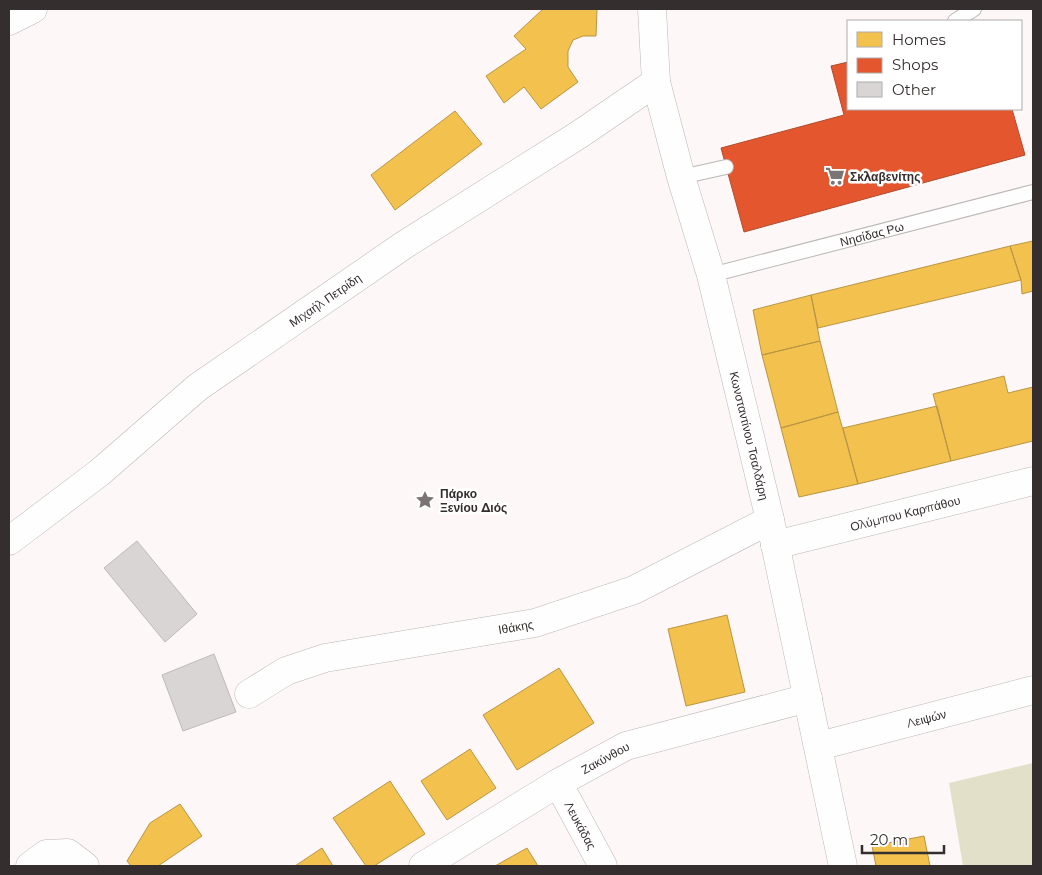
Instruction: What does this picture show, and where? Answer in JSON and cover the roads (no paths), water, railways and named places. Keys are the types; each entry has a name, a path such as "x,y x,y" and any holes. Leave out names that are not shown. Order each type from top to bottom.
{"street":[{"path":"9,21 34,9"},
{"name":"Κωνσταντίνου Τσαλδάρη","path":"652,9 656,82 681,177 711,275 773,533 844,866"},
{"name":"Μιχαήλ Πετρίδη","path":"9,541 99,473 198,387 404,245 580,134 656,82"},
{"name":"Ολύμπου Καρπάθου","path":"773,533 1033,481"},
{"name":"Ιθάκης","path":"249,694 286,671 326,658 535,623 634,590 773,533"},
{"name":"Λειψών","path":"819,746 1033,690"},
{"name":"Ζακύνθου","path":"423,866 558,783 626,746 808,698"},
{"name":"Λευκάδας","path":"558,783 603,866"},
{"path":"30,866 46,854 68,853 85,866"}],"lane":[{"path":"957,20 974,9"},
{"path":"681,177 726,167"},
{"name":"Νησίδας Ρω","path":"711,275 1033,192"}],"place":[{"name":"Σκλαβενίτης","path":"835,176"},
{"name":"Πάρκο Ξενίου Διός","path":"425,500"}]}
